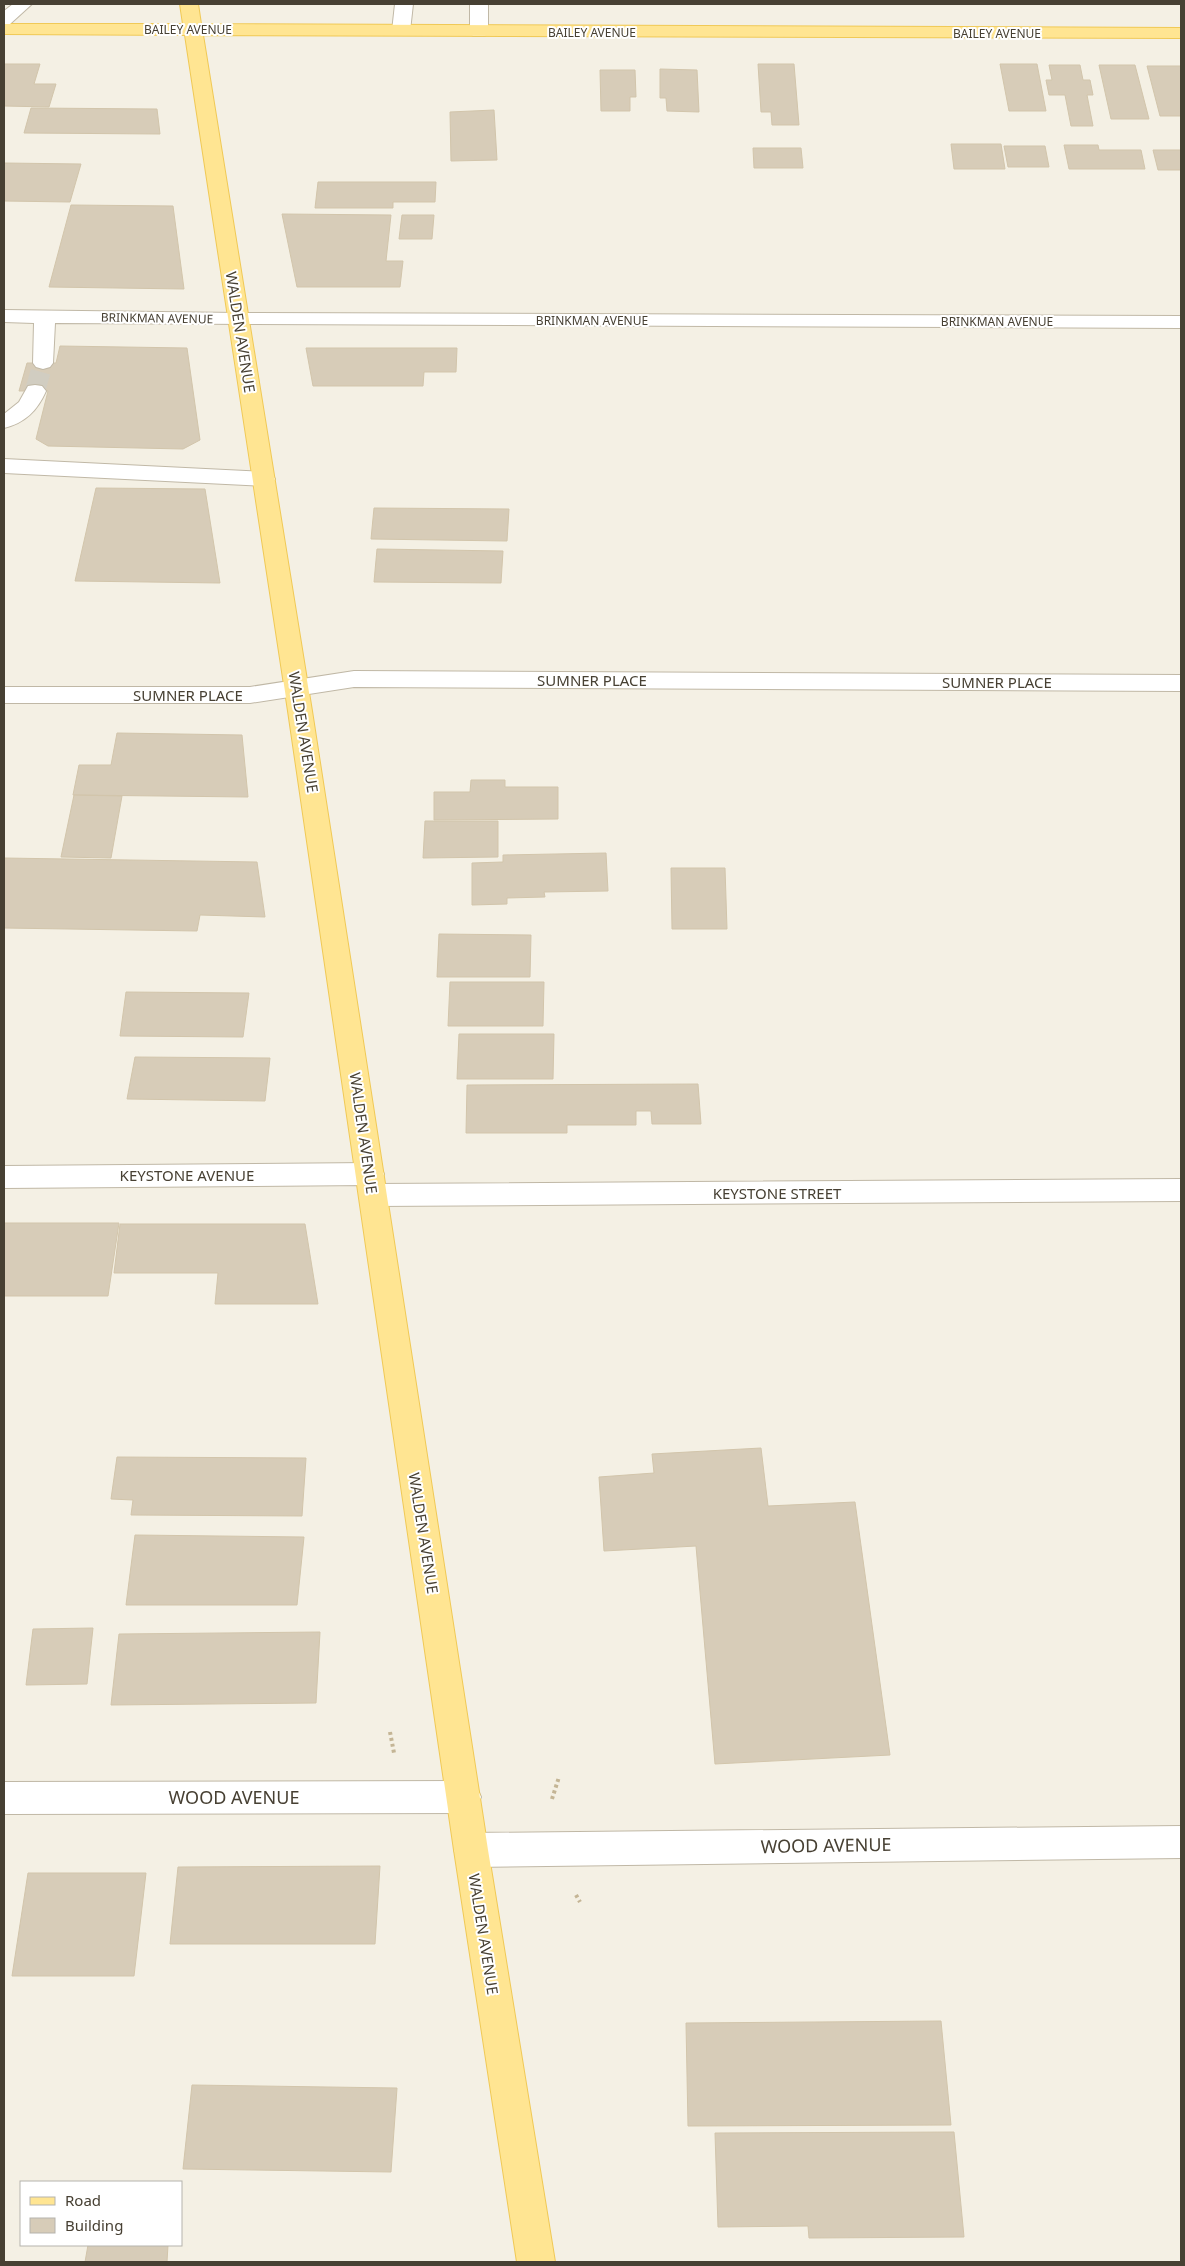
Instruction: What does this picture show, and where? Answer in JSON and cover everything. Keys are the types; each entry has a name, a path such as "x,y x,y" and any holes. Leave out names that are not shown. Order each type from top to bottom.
{"main road":[{"name":"BAILEY AVENUE","path":"4,29 191,16 401,31 1181,33"},
{"name":"WALDEN AVENUE","path":"191,16 297,688 536,2262"}],"street":[{"path":"4,20 24,4"},
{"path":"401,31 404,4"},
{"path":"479,4 479,32"},
{"name":"BRINKMAN AVENUE","path":"4,316 238,319 1181,322"},
{"path":"43,364 45,316"},
{"path":"4,421 13,418 25,410 35,391"},
{"path":"4,466 264,479"},
{"name":"SUMNER PLACE","path":"4,695 250,695 354,679 1181,683"},
{"name":"KEYSTONE AVENUE","path":"4,1177 372,1185"},
{"name":"KEYSTONE STREET","path":"372,1185 1181,1190"},
{"name":"WOOD AVENUE","path":"4,1798 464,1797"},
{"name":"WOOD AVENUE","path":"472,1850 1181,1842"}],"path":[{"path":"390,1732 394,1753"},
{"path":"552,1799 559,1777"}],"building":[{"path":"4,64 40,64 34,84 56,84 49,107 4,106"},
{"path":"758,64 794,64 799,125 772,125 771,112 761,112"},
{"path":"1000,64 1037,64 1046,111 1009,111"},
{"path":"1049,65 1080,65 1083,80 1090,80 1093,95 1087,95 1093,126 1071,126 1065,95 1049,95 1046,80 1052,80"},
{"path":"1099,65 1135,65 1149,119 1111,119"},
{"path":"1147,66 1181,66 1181,116 1160,116"},
{"path":"660,69 697,70 699,112 667,111 666,98 660,98"},
{"path":"600,70 635,70 636,97 630,97 630,111 601,111"},
{"path":"31,108 157,109 160,134 24,133"},
{"path":"494,110 497,160 451,161 450,112"},
{"path":"951,144 1001,144 1005,169 954,169"},
{"path":"1064,145 1098,145 1099,150 1141,150 1145,169 1069,169"},
{"path":"1004,146 1045,146 1049,167 1008,167"},
{"path":"753,148 801,148 803,168 754,168"},
{"path":"1153,150 1181,150 1181,170 1158,170"},
{"path":"4,163 81,164 70,202 4,201"},
{"path":"318,182 436,182 435,202 393,202 393,208 315,208"},
{"path":"71,205 173,206 184,289 49,287"},
{"path":"282,214 391,215 386,261 403,261 400,287 297,287"},
{"path":"402,215 434,215 432,239 399,239"},
{"path":"60,346 187,348 200,440 183,449 48,446 36,439 48,391 19,391 27,363 56,363"},
{"path":"306,348 457,348 456,372 424,372 423,386 313,386"},
{"path":"96,488 205,489 220,583 75,581"},
{"path":"374,508 509,509 507,541 371,539"},
{"path":"377,549 503,551 501,583 374,582"},
{"path":"117,733 242,735 248,797 73,795 79,765 111,765"},
{"path":"471,780 505,780 505,787 558,787 558,819 434,820 434,792 470,792"},
{"path":"74,795 122,796 111,858 61,857"},
{"path":"425,821 498,821 498,857 423,858"},
{"path":"606,853 608,891 544,892 545,897 507,898 507,904 472,905 472,863 503,862 503,855"},
{"path":"4,858 257,862 265,917 200,915 197,931 4,928"},
{"path":"671,868 725,868 727,929 672,929"},
{"path":"439,934 531,935 530,977 437,977"},
{"path":"450,982 544,982 543,1026 448,1026"},
{"path":"126,992 249,993 243,1037 120,1036"},
{"path":"459,1034 554,1034 553,1079 457,1079"},
{"path":"135,1057 270,1058 265,1101 127,1099"},
{"path":"698,1084 701,1124 652,1124 651,1111 636,1111 636,1125 567,1125 567,1133 466,1133 467,1085"},
{"path":"4,1223 119,1223 108,1296 4,1296"},
{"path":"120,1224 305,1224 318,1304 215,1304 218,1273 114,1273"},
{"path":"761,1448 768,1506 855,1502 890,1755 715,1764 696,1546 604,1551 599,1477 654,1473 652,1454"},
{"path":"117,1457 306,1458 302,1516 131,1515 133,1500 111,1499"},
{"path":"135,1535 304,1537 297,1605 126,1605"},
{"path":"93,1628 87,1684 26,1685 33,1629"},
{"path":"320,1632 316,1703 111,1705 119,1634"},
{"path":"380,1866 375,1944 170,1944 178,1867"},
{"path":"28,1873 146,1873 134,1976 12,1976"},
{"path":"941,2021 951,2125 688,2126 686,2023"},
{"path":"192,2085 397,2088 391,2172 183,2169"},
{"path":"954,2132 964,2237 809,2238 808,2226 718,2227 715,2133"},
{"path":"88,2246 168,2246 167,2262 85,2262"}],"tunnel":[{"path":"35,391 43,363"}]}
